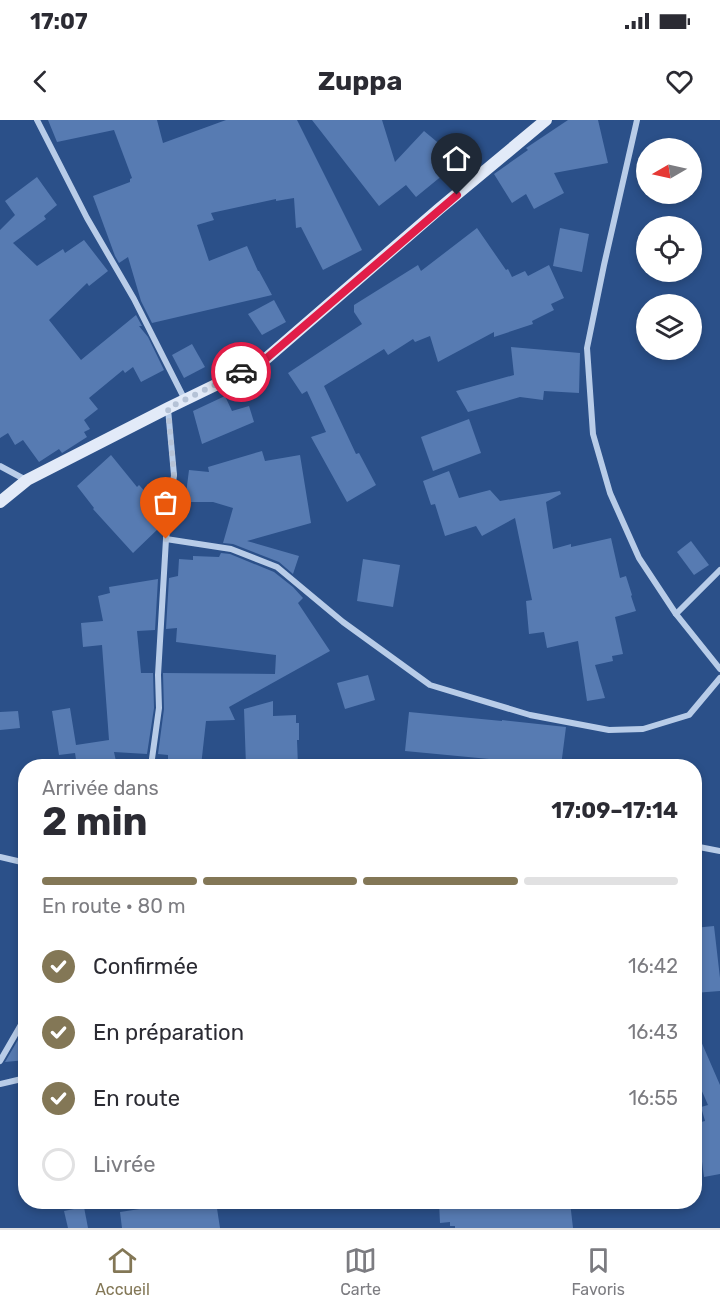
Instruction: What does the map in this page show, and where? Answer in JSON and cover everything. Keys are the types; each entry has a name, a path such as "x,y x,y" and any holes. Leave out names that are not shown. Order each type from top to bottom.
{"street":[{"path":"37,120 87,218 134,299 185,399"},
{"path":"0,502 27,480 261,363 546,120"},
{"path":"637,120 587,348 593,434 610,493 639,558 676,614 720,669"},
{"path":"152,759 159,708 158,675 166,539 174,476 168,408"},
{"path":"0,466 27,480"},
{"path":"166,539 231,549 277,567 343,622 430,686 530,715 609,730 644,729 688,715 720,678"},
{"path":"676,614 720,570"},
{"path":"702,848 720,851"},
{"path":"0,857 18,861"},
{"path":"0,1061 18,1030"},
{"path":"0,1084 18,1080"}],"building":[{"path":"48,120 157,120 163,143 226,120 297,120 362,250 323,270 301,227 296,228 294,198 276,201 276,199 211,213 214,220 197,225 209,261 247,246 272,295 152,323 141,301 128,257 119,263 93,196 130,182 132,178 114,130 57,142"},
{"path":"312,120 382,120 395,162 424,131 460,161 416,197 406,185 379,206"},
{"path":"568,120 598,120 608,163 554,173 564,193 534,209 526,194 512,203 494,174 528,150 526,148"},
{"path":"37,177 57,205 44,216 46,219 13,243 37,266 63,249 65,253 84,240 108,271 89,286 87,283 49,320 81,360 136,315 142,326 139,326 148,337 164,370 141,382 133,367 125,373 123,370 89,398 98,409 84,420 90,429 84,432 87,437 62,453 59,449 39,462 23,440 15,445 8,433 0,438 0,230 15,215 5,201"},
{"path":"477,228 512,277 525,271 528,276 549,265 564,298 551,304 554,310 532,321 533,324 494,337 494,332 438,362 430,336 415,342 413,339 388,355 384,349 324,386 356,454 359,453 376,485 347,502 311,437 326,432 307,391 302,394 288,373 362,324 354,312 354,305 418,265 421,271"},
{"path":"560,228 589,234 582,272 553,266"},
{"path":"274,300 286,322 262,335 248,314"},
{"path":"192,344 205,367 184,378 172,355"},
{"path":"511,347 580,353 579,393 544,391 543,400 520,397 468,412 456,391 514,375"},
{"path":"225,396 232,411 249,406 254,422 202,444 193,411"},
{"path":"469,419 481,453 433,471 421,437"},
{"path":"262,451 265,461 300,455 311,523 247,541 299,556 293,574 279,562 233,544 223,543 233,508 213,502 185,502 189,470 209,472 208,467"},
{"path":"111,455 137,487 139,485 164,512 163,517 156,523 160,527 133,553 93,509 77,486"},
{"path":"449,471 459,498 490,490 500,501 560,491 561,494 546,502 553,549 611,538 620,578 626,576 636,611 615,617 623,654 612,656 613,661 595,665 605,698 587,701 578,641 547,648 544,632 529,634 526,601 532,600 515,518 482,536 476,526 445,536 435,504 431,505 423,481"},
{"path":"691,541 709,565 694,575 677,552"},
{"path":"221,553 230,554 274,572 293,587 303,598 298,603 330,651 229,707 235,720 206,721 202,759 168,759 168,755 158,754 164,709 163,673 275,674 276,655 176,642 177,628 166,629 169,578 178,576 179,559 193,560 193,556 219,557"},
{"path":"363,559 400,565 393,607 357,601"},
{"path":"158,579 155,630 137,631 141,673 153,673 154,708 147,754 114,752 116,759 76,759 75,753 59,755 52,711 70,708 76,745 109,740 102,645 83,647 81,623 103,621 98,596 110,593 109,587"},
{"path":"368,675 375,700 345,709 337,683"},
{"path":"273,701 273,716 296,715 296,723 299,723 298,759 246,759 244,709"},
{"path":"18,711 20,728 0,730 0,712"},
{"path":"409,712 566,727 562,759 488,759 405,751"},
{"path":"714,926 720,991 702,992 702,927"},
{"path":"18,1040 18,1061 5,1062"},
{"path":"702,1043 720,1085 720,1174 704,1177 702,1122 705,1121 702,1107 708,1105 702,1091"},
{"path":"84,1209 88,1228 68,1228 64,1211"},
{"path":"140,1209 217,1209 220,1228 122,1228 120,1212"},
{"path":"439,1209 571,1209 573,1228 455,1228 455,1226 450,1226 450,1222 440,1223"}],"way so far":[{"path":"166,539 174,476 168,408 241,372"}],"route":[{"path":"241,372 261,363 457,195"}]}
